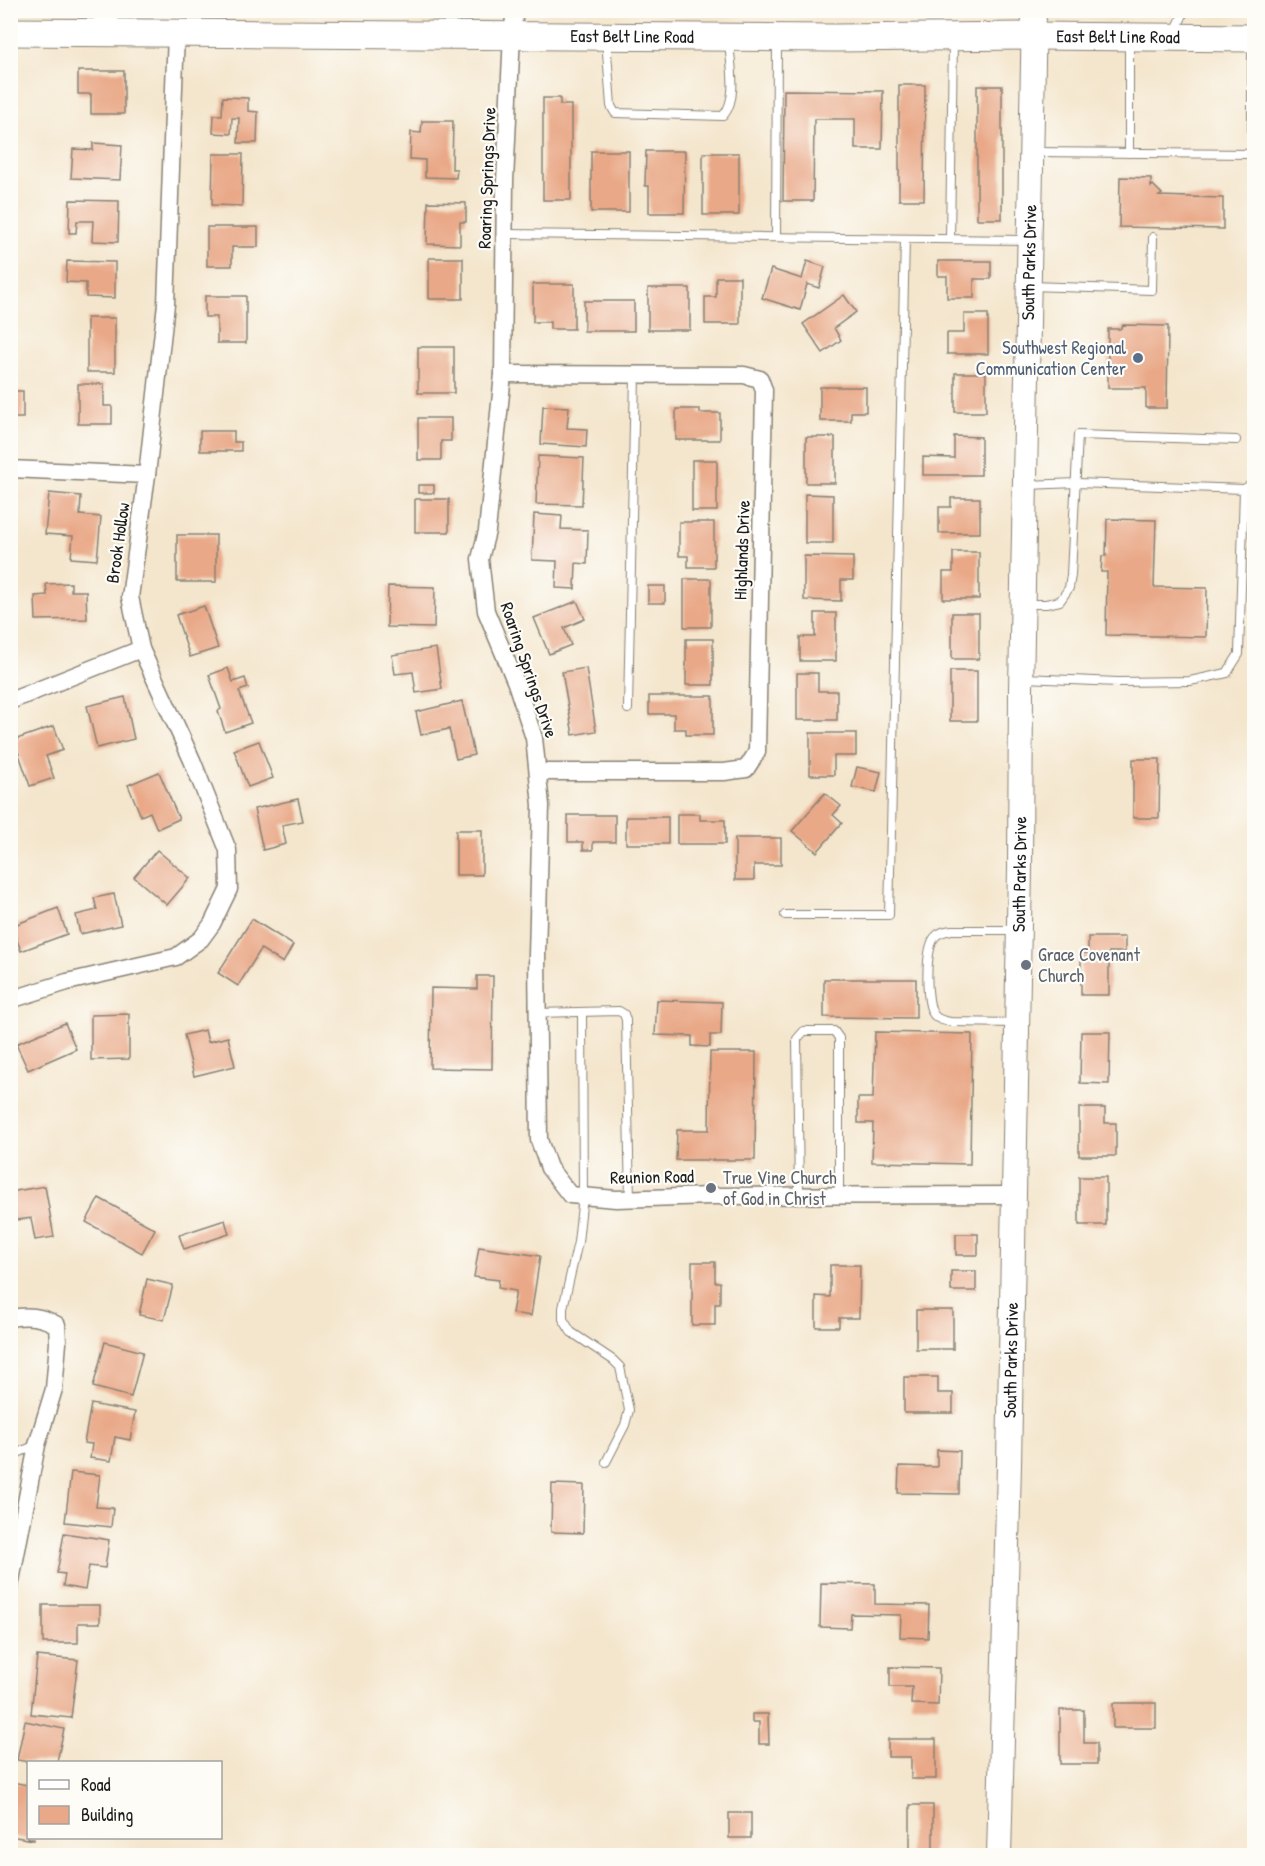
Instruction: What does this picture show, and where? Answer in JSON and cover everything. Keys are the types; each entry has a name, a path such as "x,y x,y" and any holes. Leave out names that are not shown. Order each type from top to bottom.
{"main road":[{"name":"East Belt Line Road","path":"10,32 106,21 176,33 513,22 606,35 952,37 1034,23 1129,37 1253,38"}],"street":[{"name":"Roaring Springs Drive","path":"513,22 505,234 504,374 487,531 480,559 486,611 516,683 534,738 538,772 541,805 537,1013 539,1140"},
{"name":"South Parks Drive","path":"999,1856 1009,1465 1019,930 1022,603 1034,23"},
{"name":"Brook Hollow","path":"10,1000 67,982 176,957 201,939 212,924 230,890 228,850 192,760 141,649 130,597 147,475 166,304 176,33"},
{"name":"Highlands Drive","path":"504,374 744,375 760,379 764,390 757,752 746,769 724,772 538,772"},
{"path":"10,469 147,475"},
{"path":"10,701 141,649"},
{"name":"Reunion Road","path":"539,1140 549,1168 570,1195 630,1199 1014,1196"},
{"path":"10,1318 30,1316 45,1318 57,1325 58,1343 54,1389 37,1445 10,1586"}],"lane":[{"path":"1172,38 1185,10"},
{"path":"606,35 610,99 615,113 698,116 723,116 728,110 732,87 729,36"},
{"path":"776,237 777,37"},
{"path":"951,239 952,37"},
{"path":"1129,37 1129,153"},
{"path":"1032,152 1251,154 1253,38"},
{"path":"505,234 1030,240"},
{"path":"1029,286 1152,290 1153,237"},
{"path":"785,915 889,915 905,238"},
{"path":"628,709 635,375"},
{"path":"1022,603 1060,601 1069,588 1077,483 1078,435 1236,440"},
{"path":"1025,485 1077,483 1244,489 1254,483"},
{"path":"1021,678 1118,682 1190,681 1227,673 1239,654 1244,489"},
{"path":"1017,1023 941,1020 934,1014 928,998 928,955 930,945 942,932 1019,930"},
{"path":"537,1013 619,1011 624,1014 626,1020 630,1199"},
{"path":"582,1012 583,1196 578,1242 563,1308 563,1319 571,1332 614,1360 620,1367 629,1410 626,1425 606,1462"},
{"path":"799,1196 798,1039 804,1030 834,1030 839,1038 839,1196"},
{"path":"10,1456 37,1445"}],"building":[{"path":"78,71 124,71 124,114 91,114 91,94 78,94"},
{"path":"899,85 925,85 924,200 899,200"},
{"path":"977,86 1002,86 1002,219 977,219"},
{"path":"784,90 883,91 882,149 855,149 855,119 814,119 813,201 783,201"},
{"path":"223,97 248,98 248,111 258,112 257,143 238,143 239,118 232,118 231,134 213,133 214,115 222,115"},
{"path":"543,98 560,98 560,105 571,105 571,200 543,200"},
{"path":"422,121 453,121 452,169 457,169 456,178 425,177 425,160 410,159 411,132 421,133"},
{"path":"93,143 122,145 120,180 71,178 73,149 93,150"},
{"path":"591,151 629,151 629,212 591,212"},
{"path":"646,151 685,151 684,213 649,213 649,186 645,186"},
{"path":"703,153 739,153 739,215 703,215"},
{"path":"213,154 243,154 242,206 212,205"},
{"path":"1120,177 1151,178 1151,187 1153,185 1162,194 1159,196 1223,198 1223,229 1119,227"},
{"path":"70,200 119,201 118,242 92,241 93,221 77,221 76,233 69,233"},
{"path":"428,202 466,203 466,222 460,222 460,245 427,244"},
{"path":"207,227 258,227 258,247 232,247 232,266 207,266"},
{"path":"429,258 463,258 463,299 429,299"},
{"path":"67,261 115,262 115,298 86,297 86,283 66,282"},
{"path":"807,261 825,267 819,288 807,284 800,310 762,298 771,269 802,279"},
{"path":"938,261 991,261 991,279 974,279 974,298 947,298 947,276 938,276"},
{"path":"716,277 740,277 740,324 705,324 705,297 716,297"},
{"path":"533,284 574,284 574,329 550,329 550,322 533,322"},
{"path":"648,288 690,288 690,330 648,330"},
{"path":"844,295 856,312 834,328 841,340 823,353 803,324"},
{"path":"205,296 246,296 246,343 217,343 217,317 205,317"},
{"path":"584,301 634,301 634,331 584,331"},
{"path":"964,314 988,314 988,354 947,354 947,333 964,333"},
{"path":"87,318 115,318 115,372 87,372"},
{"name":"Southwest Regional Communication Center","path":"1123,325 1168,326 1167,408 1146,408 1146,388 1108,388 1108,329 1120,329"},
{"path":"418,347 454,347 454,393 418,393"},
{"path":"955,373 986,373 986,412 955,412"},
{"path":"78,384 104,384 104,406 112,406 112,424 78,424"},
{"path":"820,387 866,387 866,412 851,412 851,421 820,421"},
{"path":"10,391 23,391 23,418 10,418"},
{"path":"543,406 569,407 567,428 587,429 586,447 541,444"},
{"path":"676,409 700,409 700,413 720,413 720,440 676,440"},
{"path":"418,418 451,418 451,441 441,441 441,460 418,460"},
{"path":"200,431 234,431 234,442 241,442 241,451 200,451"},
{"path":"954,436 981,437 981,475 923,475 923,457 954,458"},
{"path":"806,437 835,437 835,483 806,483"},
{"path":"538,456 584,458 582,505 536,504"},
{"path":"692,460 717,460 717,511 692,511"},
{"path":"418,485 434,485 434,493 418,493"},
{"path":"49,493 81,496 80,515 101,517 97,560 71,558 73,536 45,534"},
{"path":"805,494 833,495 833,543 805,543"},
{"path":"951,498 980,498 980,533 939,533 939,507 951,507"},
{"path":"415,499 449,499 449,532 415,532"},
{"path":"534,514 562,516 561,529 588,530 587,564 576,563 575,589 556,588 557,561 532,560"},
{"path":"1107,519 1156,520 1154,587 1207,588 1206,637 1106,635 1107,572 1101,572 1102,556 1106,556"},
{"path":"679,522 714,522 714,567 688,567 688,556 679,556"},
{"path":"177,535 216,535 216,582 177,582"},
{"path":"953,552 979,552 979,599 943,599 943,572 953,572"},
{"path":"804,556 853,557 853,580 841,580 841,601 804,600"},
{"path":"684,579 711,579 711,627 684,627"},
{"path":"71,583 71,591 86,591 87,619 36,620 35,596 47,595 46,584"},
{"path":"388,586 435,587 434,628 387,627"},
{"path":"648,586 665,586 665,603 648,603"},
{"path":"577,601 585,619 564,628 571,645 549,654 534,618"},
{"path":"204,606 218,648 190,657 176,615"},
{"path":"815,613 836,613 836,661 800,661 800,637 815,637"},
{"path":"952,613 979,613 979,659 952,659"},
{"path":"686,639 713,639 713,685 686,685"},
{"path":"436,648 442,689 416,693 413,672 395,674 392,655"},
{"path":"228,668 233,682 245,678 248,688 239,691 251,723 225,732 218,711 221,709 209,675"},
{"path":"586,668 596,731 573,735 562,672"},
{"path":"950,671 977,671 977,721 950,721"},
{"path":"797,673 818,673 818,691 837,691 837,720 797,720"},
{"path":"649,696 713,696 713,735 686,735 686,729 674,729 674,714 649,714"},
{"path":"125,697 134,739 97,748 87,706"},
{"path":"462,701 474,755 456,759 449,729 421,735 416,712"},
{"path":"54,726 63,750 46,756 54,778 30,786 14,740"},
{"path":"810,733 856,733 856,756 834,756 834,775 810,775"},
{"path":"259,741 273,778 248,787 234,750"},
{"path":"1133,759 1160,759 1159,818 1133,818"},
{"path":"857,767 881,772 876,792 852,787"},
{"path":"159,772 179,819 157,829 150,812 141,816 128,785"},
{"path":"825,793 841,806 833,815 842,823 817,852 792,831"},
{"path":"298,799 303,821 282,825 286,844 263,850 254,809"},
{"path":"677,814 700,814 700,820 725,820 725,844 677,844"},
{"path":"568,815 615,815 615,842 593,842 593,850 583,850 583,842 568,842"},
{"path":"626,817 668,817 668,844 626,844"},
{"path":"456,830 482,830 482,875 456,875"},
{"path":"735,838 781,838 781,865 754,865 754,880 735,880"},
{"path":"157,850 190,878 167,905 134,877"},
{"path":"114,894 121,925 80,934 76,915 97,910 94,898"},
{"path":"58,908 67,934 21,951 12,926"},
{"path":"252,919 293,945 283,963 261,949 238,986 218,973"},
{"path":"1088,937 1125,937 1125,952 1109,952 1109,995 1081,995 1081,953 1088,953"},
{"path":"477,976 493,976 492,1069 430,1068 431,988 477,989"},
{"path":"824,979 916,979 916,1018 824,1017"},
{"path":"657,1000 722,1002 721,1035 710,1035 710,1047 692,1046 692,1036 655,1035"},
{"path":"129,1014 129,1059 91,1060 91,1015"},
{"path":"65,1023 76,1049 28,1070 16,1044"},
{"path":"205,1030 208,1042 228,1037 235,1066 194,1076 184,1035"},
{"path":"875,1032 972,1034 970,1164 872,1162 873,1123 858,1123 858,1098 873,1098"},
{"path":"1081,1032 1110,1032 1109,1084 1080,1083"},
{"path":"710,1052 756,1052 755,1160 676,1160 677,1130 709,1130"},
{"path":"1079,1108 1105,1108 1105,1123 1116,1123 1116,1156 1079,1156"},
{"path":"1079,1177 1106,1177 1106,1225 1079,1225"},
{"path":"45,1186 54,1237 35,1240 31,1218 10,1221 10,1192"},
{"path":"99,1198 155,1229 142,1253 86,1222"},
{"path":"225,1220 229,1234 184,1249 179,1235"},
{"path":"956,1234 978,1234 978,1255 956,1255"},
{"path":"479,1247 540,1256 531,1316 512,1313 516,1291 498,1288 499,1280 474,1277"},
{"path":"692,1262 715,1262 715,1282 720,1282 720,1304 715,1304 715,1325 692,1325"},
{"path":"830,1265 860,1265 859,1318 839,1318 839,1327 816,1327 816,1296 830,1297"},
{"path":"951,1271 976,1271 976,1291 951,1291"},
{"path":"147,1279 173,1285 164,1320 139,1315"},
{"path":"916,1310 953,1310 953,1349 916,1349"},
{"path":"105,1342 143,1352 131,1397 93,1387"},
{"path":"904,1377 938,1377 938,1393 953,1393 953,1413 904,1413"},
{"path":"91,1404 135,1412 130,1440 115,1437 111,1461 90,1458 92,1444 84,1443"},
{"path":"937,1450 960,1451 959,1494 898,1493 899,1466 937,1467"},
{"path":"71,1472 100,1475 96,1507 113,1508 111,1527 65,1522"},
{"path":"552,1484 584,1485 583,1533 551,1532"},
{"path":"64,1533 109,1540 105,1568 89,1566 85,1590 63,1586 65,1574 57,1573"},
{"path":"821,1583 875,1584 875,1604 929,1605 928,1638 900,1637 901,1615 851,1614 850,1628 820,1627"},
{"path":"43,1605 100,1605 100,1623 78,1623 78,1643 43,1643"},
{"path":"37,1656 78,1660 71,1718 31,1714"},
{"path":"890,1667 939,1668 938,1705 911,1704 912,1687 890,1687"},
{"path":"1113,1703 1156,1703 1156,1728 1113,1728"},
{"path":"1060,1710 1084,1710 1084,1743 1097,1743 1097,1764 1060,1764"},
{"path":"752,1714 768,1714 769,1744 759,1744 759,1722 752,1722"},
{"path":"25,1721 64,1729 57,1761 17,1760"},
{"path":"888,1739 936,1739 936,1779 911,1779 911,1757 888,1757"},
{"path":"12,1782 27,1785 27,1839 10,1836"},
{"path":"910,1805 933,1805 933,1856 910,1856"},
{"path":"729,1813 751,1813 751,1838 729,1838"},
{"path":"10,1850 32,1855 32,1856 10,1856"}],"place":[{"name":"Southwest Regional Communication Center","path":"1138,358"},
{"name":"Grace Covenant Church","path":"1026,965"},
{"name":"True Vine Church of God in Christ","path":"711,1188"}]}
